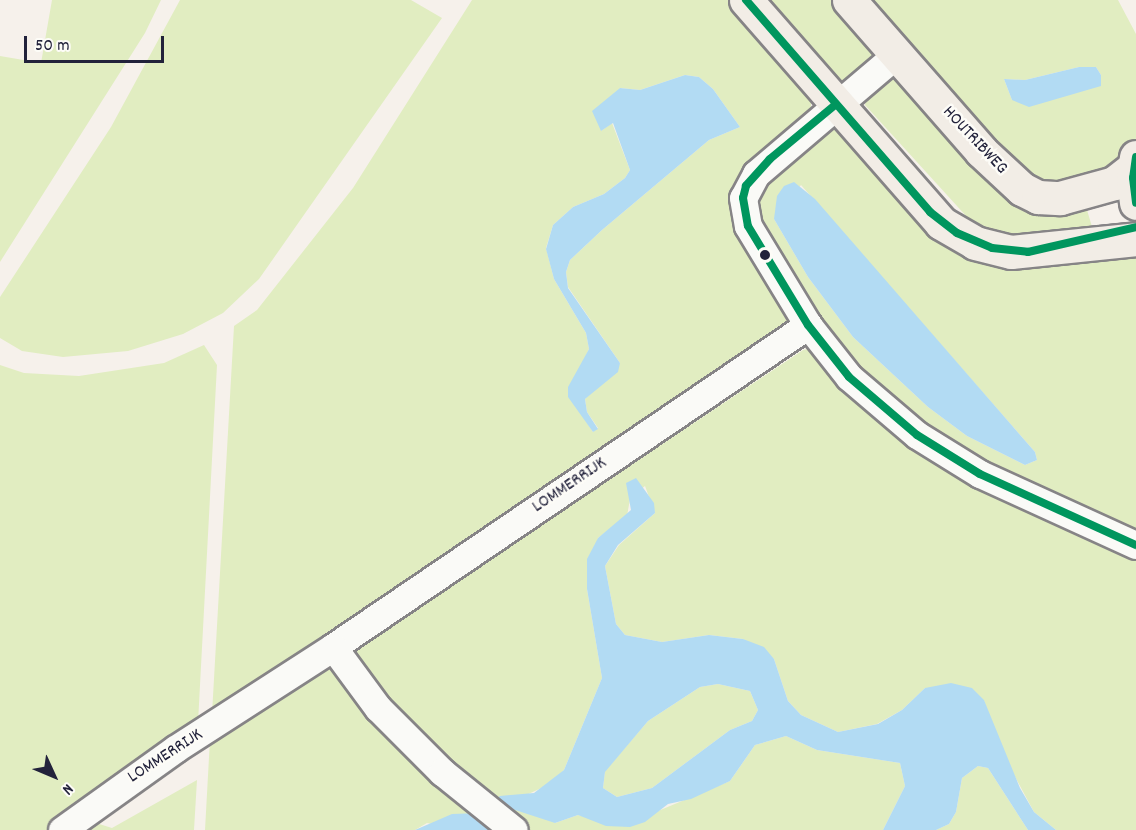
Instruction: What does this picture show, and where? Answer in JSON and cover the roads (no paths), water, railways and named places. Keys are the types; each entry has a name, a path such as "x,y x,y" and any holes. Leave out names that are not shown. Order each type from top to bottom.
{"main road":[{"path":"746,0 835,105 941,223 992,248 1048,250 1136,238"},
{"name":"HOUTRIBWEG","path":"849,0 1003,175 1038,197 1060,198 1114,183 1135,162"},
{"path":"1135,162 1136,203"},
{"path":"1048,250 1136,227"}],"street":[{"path":"897,54 770,159 746,186 742,198 748,226 808,325 849,377 917,435 980,474 1136,545"},
{"name":"LOMMERRIJK","path":"62,830 175,749 333,648 808,325"},
{"path":"333,648 378,708 481,805 508,826"}],"water":[{"path":"1079,67 1096,67 1101,75 1101,86 1029,107 1012,100 1004,79 1025,80"},
{"path":"685,75 699,77 713,89 740,127 709,140 570,260 566,272 568,288 620,363 618,372 585,399 587,412 598,429 593,432 568,397 568,387 589,349 586,333 554,279 546,249 553,225 573,207 604,194 625,178 630,170 613,123 601,131 592,111 620,88 640,90"},
{"path":"794,182 815,199 1035,452 1037,460 1025,465 967,436 928,407 853,337 808,277 774,219 777,196 784,186"},
{"path":"636,478 654,503 655,513 618,545 605,566 616,624 625,635 662,642 709,635 743,639 764,647 774,659 788,701 801,715 838,732 878,724 902,710 925,688 951,683 972,688 984,700 1020,788 1034,812 1056,830 1028,830 988,768 978,766 962,778 956,812 949,824 936,830 883,830 905,786 900,763 817,750 786,736 755,745 730,781 691,799 668,804 645,822 630,827 606,826 578,815 555,823 509,808 489,830 415,830 452,814 480,813 500,796 534,793 564,770 602,678 587,589 587,559 598,538 631,510 626,483","holes":["718,684 750,691 758,710 752,721 730,730 652,788 617,797 603,788 605,772 648,721 700,687"]}]}
